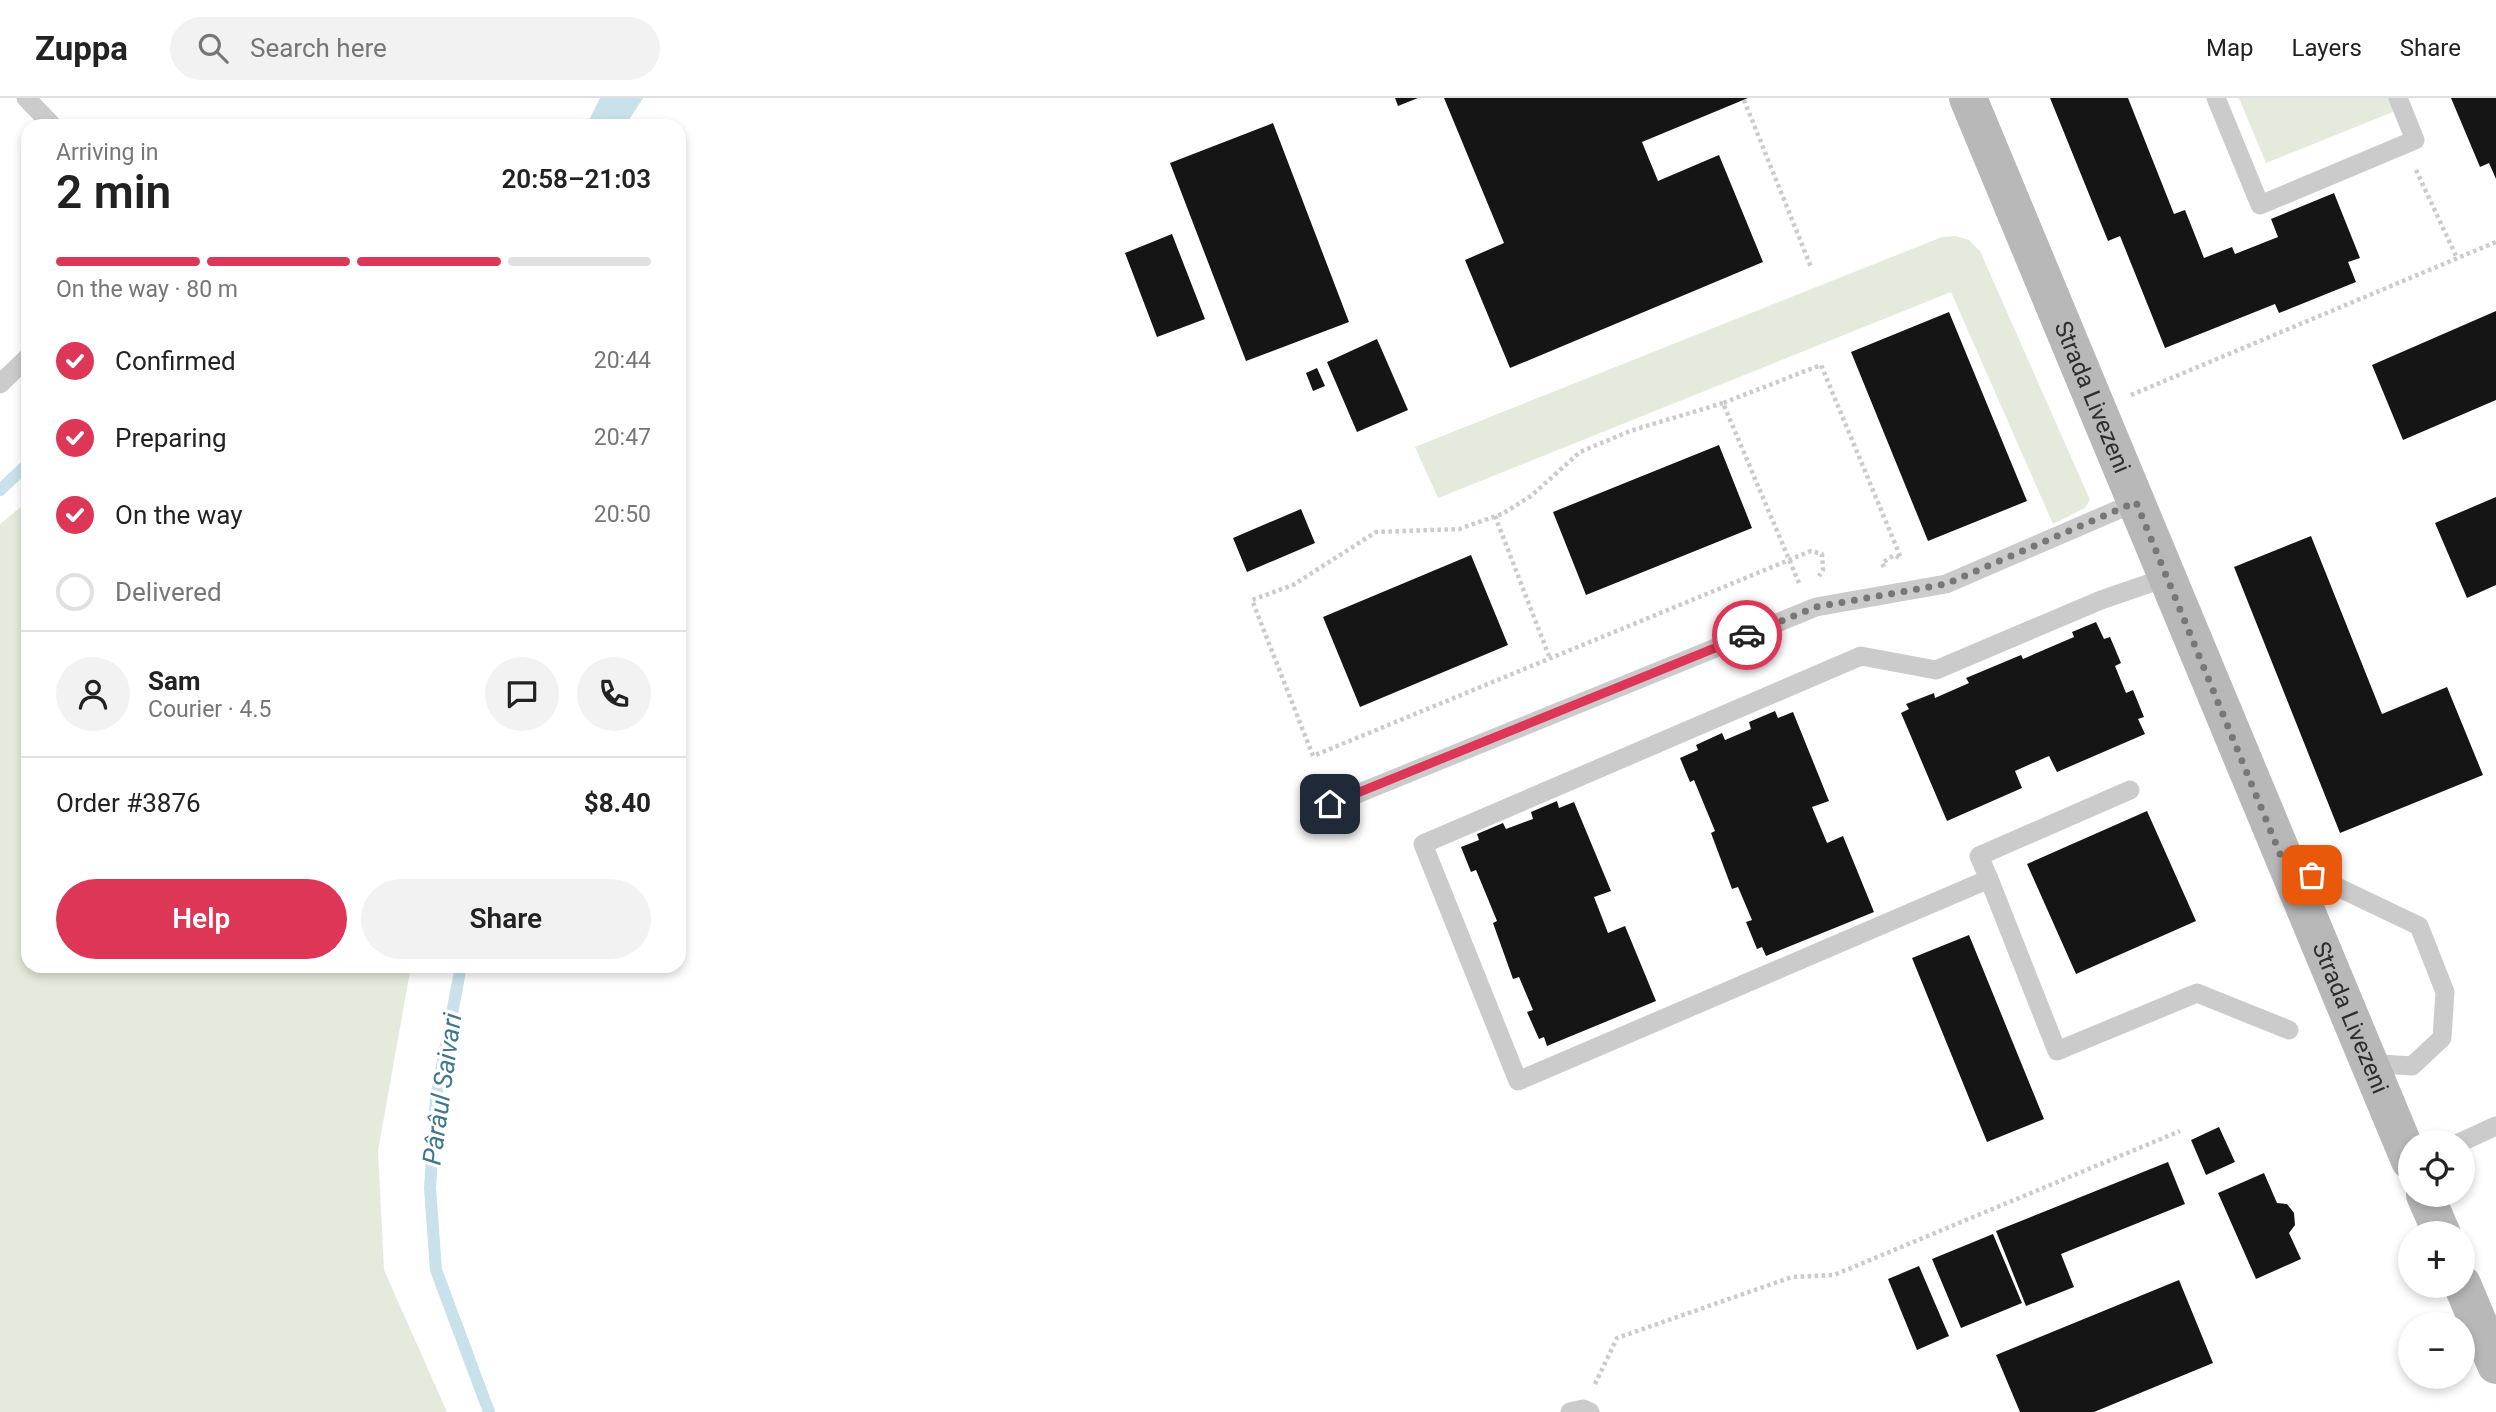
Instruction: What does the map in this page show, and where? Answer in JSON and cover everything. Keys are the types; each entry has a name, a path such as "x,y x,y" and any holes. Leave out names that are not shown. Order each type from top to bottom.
{"main road":[{"name":"Strada Livezeni","path":"1968,98 2398,1134"},
{"path":"2468,1298 2496,1366"}],"lane":[{"path":"26,98 46,119"},
{"path":"2216,98 2260,205 2415,140 2398,98"},
{"path":"0,384 21,364"},
{"path":"1330,804 1816,607 1946,584 2136,502"},
{"path":"1989,879 1518,1081 1423,844 1861,656 1936,670 2101,600 2168,578"},
{"path":"2130,790 1979,856 2057,1051 2197,993 2289,1030"},
{"path":"2283,861 2418,926 2445,992 2442,1038 2412,1066 2367,1063"},
{"path":"2475,1136 2496,1126"}],"path":[{"path":"1744,100 1811,267"},
{"path":"2405,144 2456,258"},
{"path":"2130,395 2496,243"},
{"path":"1816,582 1823,570 1822,554 1811,551 1549,656 1313,756 1252,600 1293,585 1376,532 1459,529 1495,516 1531,496 1580,452 1630,430 1723,403 1821,365 1901,558"},
{"path":"1723,403 1800,586 1808,584"},
{"path":"1495,516 1549,656"},
{"path":"1581,1411 1616,1338 1792,1277 1834,1275 2180,1131"}],"green space":[{"path":"2239,98 2393,98 2398,110 2266,163"},
{"path":"1955,236 1969,240 1980,251 2090,500 2085,508 2053,524 1951,292 1438,498 1415,447 1942,237"},
{"path":"21,507 21,973 410,973 378,1151 384,1270 447,1412 0,1412 0,524"}],"water":[{"path":"600,98 643,98 630,119 590,119"}],"building":[{"path":"1395,98 1418,98 1398,106"},
{"path":"1444,98 1748,98 1642,142 1658,181 1719,155 1763,262 1510,368 1465,260 1504,243"},
{"path":"2050,98 2128,98 2174,214 2185,210 2204,258 2232,247 2235,254 2278,237 2271,219 2334,193 2360,258 2348,262 2356,282 2279,313 2275,304 2165,348 2120,236 2108,241"},
{"path":"2451,98 2496,98 2496,179 2489,163 2480,167"},
{"path":"1273,123 1349,322 1246,361 1170,163"},
{"path":"1172,234 1205,319 1157,337 1125,253"},
{"path":"2496,311 2496,400 2403,440 2372,365"},
{"path":"1949,312 2027,501 1928,541 1851,352"},
{"path":"1377,339 1408,410 1357,432 1327,362"},
{"path":"1317,368 1325,386 1313,391 1306,373"},
{"path":"1719,445 1752,528 1586,595 1553,512"},
{"path":"2496,497 2496,585 2467,598 2435,523"},
{"path":"1301,509 1315,543 1247,572 1233,538"},
{"path":"2311,536 2382,714 2447,687 2483,775 2340,833 2234,567"},
{"path":"1471,555 1508,645 1360,707 1323,617"},
{"path":"2096,622 2104,639 2110,637 2121,663 2115,666 2126,693 2133,690 2144,717 2138,719 2145,734 2057,772 2049,756 2015,771 2022,788 1947,821 1901,713 1909,709 1906,704 1934,693 1935,698 1969,683 1966,678 2021,655 2023,659 2074,637 2072,632"},
{"path":"1775,711 1778,718 1793,712 1829,801 1812,807 1827,843 1843,836 1874,912 1766,956 1762,947 1757,949 1746,922 1752,920 1738,887 1732,889 1711,833 1715,831 1694,780 1690,782 1680,758 1698,750 1696,745 1722,733 1725,740 1751,729 1749,722"},
{"path":"1557,801 1559,808 1574,802 1611,891 1594,897 1608,933 1625,926 1656,1001 1547,1046 1544,1037 1539,1039 1527,1012 1533,1010 1519,977 1513,979 1493,923 1497,921 1476,870 1471,872 1461,847 1479,840 1477,834 1503,823 1506,829 1533,819 1531,812"},
{"path":"2147,811 2196,921 2076,974 2027,864"},
{"path":"1969,935 2044,1119 1987,1142 1912,958"},
{"path":"2219,1127 2235,1162 2206,1175 2191,1140"},
{"path":"2168,1162 2185,1204 2061,1254 2074,1287 2026,1306 1996,1231"},
{"path":"2264,1173 2277,1203 2287,1204 2294,1213 2295,1225 2289,1233 2301,1259 2256,1279 2218,1193"},
{"path":"1993,1234 2022,1303 1961,1328 1932,1259"},
{"path":"1919,1266 1949,1336 1917,1350 1888,1279"},
{"path":"2179,1280 2213,1363 2094,1412 2020,1412 1996,1355"}],"waterway":[{"path":"0,490 21,470"},
{"name":"Pârâul Saivari","path":"460,973 436,1098 430,1188 436,1270 489,1412"}],"way so far":[{"path":"1747,635 1816,607 1946,584 2136,502 2283,861 2312,875"}],"route":[{"path":"1330,804 1747,635"}]}
